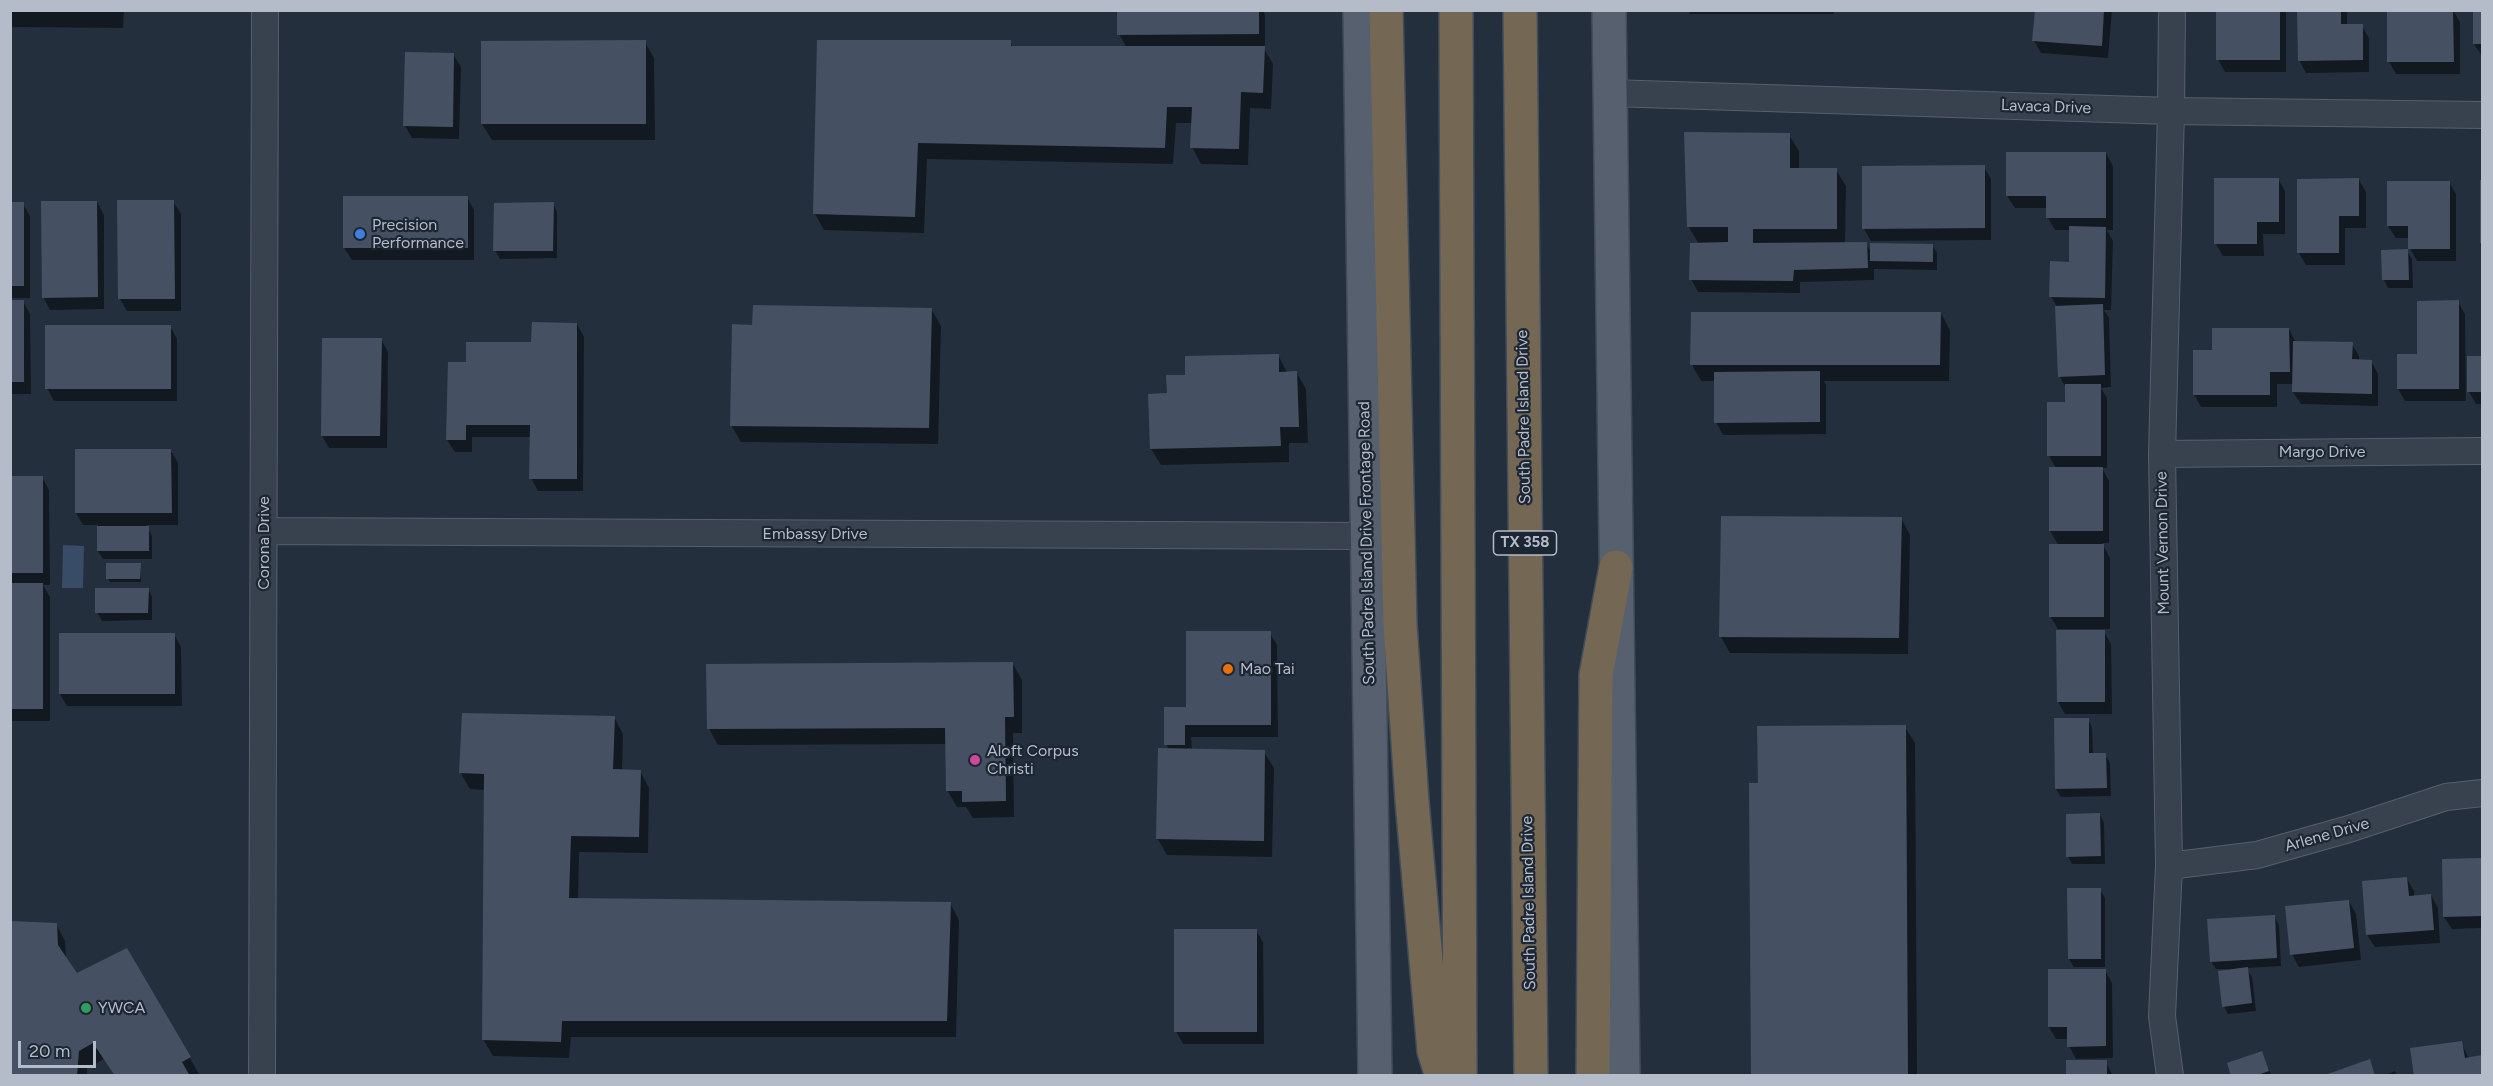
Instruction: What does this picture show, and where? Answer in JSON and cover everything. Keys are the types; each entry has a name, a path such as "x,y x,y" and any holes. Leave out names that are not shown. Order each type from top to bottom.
{"highway":[{"path":"1386,10 1401,624 1412,801 1434,1051 1442,1076"},
{"path":"1456,10 1460,1076"},
{"name":"South Padre Island Drive","path":"1520,10 1531,1076"},
{"path":"1593,1076 1596,675 1616,567"}],"main road":[{"name":"South Padre Island Drive Frontage Road","path":"1360,10 1375,1076"},
{"path":"1609,10 1623,1076"}],"street":[{"name":"Corona Drive","path":"262,1076 266,10"},
{"name":"Mount Vernon Drive","path":"2170,1076 2162,1016 2169,866 2162,454 2172,10"},
{"name":"Lavaca Drive","path":"1610,93 2171,111 2482,115"},
{"name":"Margo Drive","path":"2162,454 2482,451"},
{"name":"Embassy Drive","path":"264,531 1366,536"},
{"name":"Arlene Drive","path":"2169,866 2257,855 2349,829 2446,796 2482,793"}],"water":[{"path":"63,545 84,546 83,588 62,588"}],"building":[{"path":"1117,10 1259,10 1259,34 1117,35"},
{"path":"2035,10 2104,10 2102,46 2032,41"},
{"path":"2216,10 2280,10 2280,60 2216,60"},
{"path":"2297,10 2341,10 2341,24 2363,24 2363,60 2298,61"},
{"path":"2387,10 2453,10 2454,62 2387,62"},
{"path":"2473,10 2482,10 2482,44 2473,44"},
{"path":"646,40 646,124 481,124 481,41"},
{"path":"817,40 1011,40 1011,46 1265,46 1263,93 1241,92 1239,149 1190,148 1192,107 1167,107 1165,148 918,143 915,217 813,214"},
{"path":"405,52 454,53 453,127 403,126"},
{"path":"1684,132 1790,133 1790,168 1837,168 1837,229 1753,229 1753,243 1867,242 1868,268 1794,270 1793,281 1689,280 1690,243 1728,242 1728,227 1687,227"},
{"path":"2006,152 2106,152 2106,218 2046,218 2046,196 2006,196"},
{"path":"1985,165 1985,228 1862,229 1862,166"},
{"path":"2214,178 2279,178 2279,222 2257,222 2257,244 2214,244"},
{"path":"2359,178 2359,216 2339,216 2339,253 2297,253 2297,179"},
{"path":"2480,180 2482,180 2482,243 2480,243"},
{"path":"2387,181 2450,181 2450,249 2408,249 2408,226 2387,226"},
{"path":"343,196 468,196 468,248 343,248"},
{"path":"117,200 174,200 175,299 118,299"},
{"path":"41,201 97,201 98,297 42,298"},
{"path":"10,202 24,202 24,286 10,286"},
{"path":"554,202 553,251 493,251 494,203"},
{"path":"2069,226 2106,227 2105,298 2049,297 2050,261 2069,262"},
{"path":"1870,243 1933,244 1933,262 1870,261"},
{"path":"2408,249 2409,280 2382,280 2381,250"},
{"path":"10,300 24,300 24,382 10,382"},
{"path":"2459,300 2459,389 2397,389 2397,354 2417,354 2417,301"},
{"path":"2103,304 2105,375 2058,377 2055,306"},
{"path":"753,305 932,308 929,428 730,426 732,324 752,325"},
{"path":"1691,312 1941,312 1940,365 1690,365"},
{"path":"532,322 577,323 577,479 529,479 530,425 466,425 466,440 446,440 448,362 466,362 466,342 531,342"},
{"path":"45,325 171,325 171,389 45,389"},
{"path":"2212,328 2289,328 2290,372 2270,372 2270,395 2193,395 2193,350 2212,350"},
{"path":"322,338 382,338 380,436 321,436"},
{"path":"2293,341 2353,342 2352,359 2372,360 2372,394 2292,392"},
{"path":"1279,354 1279,372 1297,371 1299,427 1280,427 1281,446 1150,449 1148,394 1167,393 1166,375 1185,375 1185,356"},
{"path":"2467,356 2482,356 2482,392 2467,392"},
{"path":"1820,371 1820,422 1714,423 1714,372"},
{"path":"2065,384 2101,384 2101,456 2047,456 2047,402 2065,402"},
{"path":"75,449 171,449 172,513 75,513"},
{"path":"2049,467 2103,467 2103,531 2049,531"},
{"path":"10,476 43,476 43,573 10,573"},
{"path":"1721,516 1902,517 1899,638 1719,637"},
{"path":"97,526 149,526 149,551 97,551"},
{"path":"2049,544 2104,544 2104,617 2049,617"},
{"path":"106,563 141,563 140,579 106,579"},
{"path":"10,583 43,583 43,709 10,709"},
{"path":"95,588 149,588 148,613 95,613"},
{"path":"2056,630 2105,630 2105,702 2057,702"},
{"name":"Mao Tai","path":"1186,631 1271,631 1271,725 1185,725 1185,745 1164,745 1164,707 1186,707"},
{"path":"59,633 175,633 175,694 59,694"},
{"name":"Aloft Corpus Christi","path":"1013,662 1014,717 1005,717 1006,801 962,802 962,791 946,791 945,728 707,729 706,664"},
{"path":"462,713 615,716 613,769 641,770 639,837 571,836 569,898 951,902 947,1021 562,1021 561,1042 482,1040 484,774 459,773"},
{"path":"2054,718 2089,718 2089,753 2106,753 2107,788 2055,789"},
{"path":"1906,725 1908,1076 1751,1076 1749,783 1758,783 1757,726"},
{"path":"1158,748 1265,750 1264,841 1156,839"},
{"path":"2100,813 2101,856 2066,857 2066,814"},
{"path":"2482,858 2482,916 2443,917 2442,859"},
{"path":"2407,877 2409,896 2431,894 2434,930 2366,935 2362,881"},
{"path":"2067,888 2101,888 2101,959 2068,959"},
{"path":"2349,900 2354,948 2290,955 2285,906"},
{"path":"2275,915 2277,958 2210,962 2207,919"},
{"name":"YWCA","path":"10,921 57,923 58,945 77,973 127,948 191,1057 182,1062 190,1076 115,1076 93,1043 79,1051 77,1076 10,1076"},
{"path":"1174,929 1257,929 1257,1032 1174,1032"},
{"path":"2248,967 2252,1003 2222,1007 2218,971"},
{"path":"2048,969 2106,969 2106,1046 2067,1047 2067,1027 2048,1027"},
{"path":"2462,1041 2465,1058 2482,1055 2482,1076 2414,1076 2410,1048"},
{"path":"2262,1051 2269,1071 2255,1076 2231,1076 2227,1063"},
{"path":"2370,1059 2375,1076 2325,1076 2325,1075"},
{"path":"2066,1060 2107,1060 2107,1076 2066,1076"}],"place":[{"name":"Precision Performance","path":"360,234"},
{"name":"Mao Tai","path":"1228,669"},
{"name":"Aloft Corpus Christi","path":"975,760"},
{"name":"YWCA","path":"86,1008"}]}
